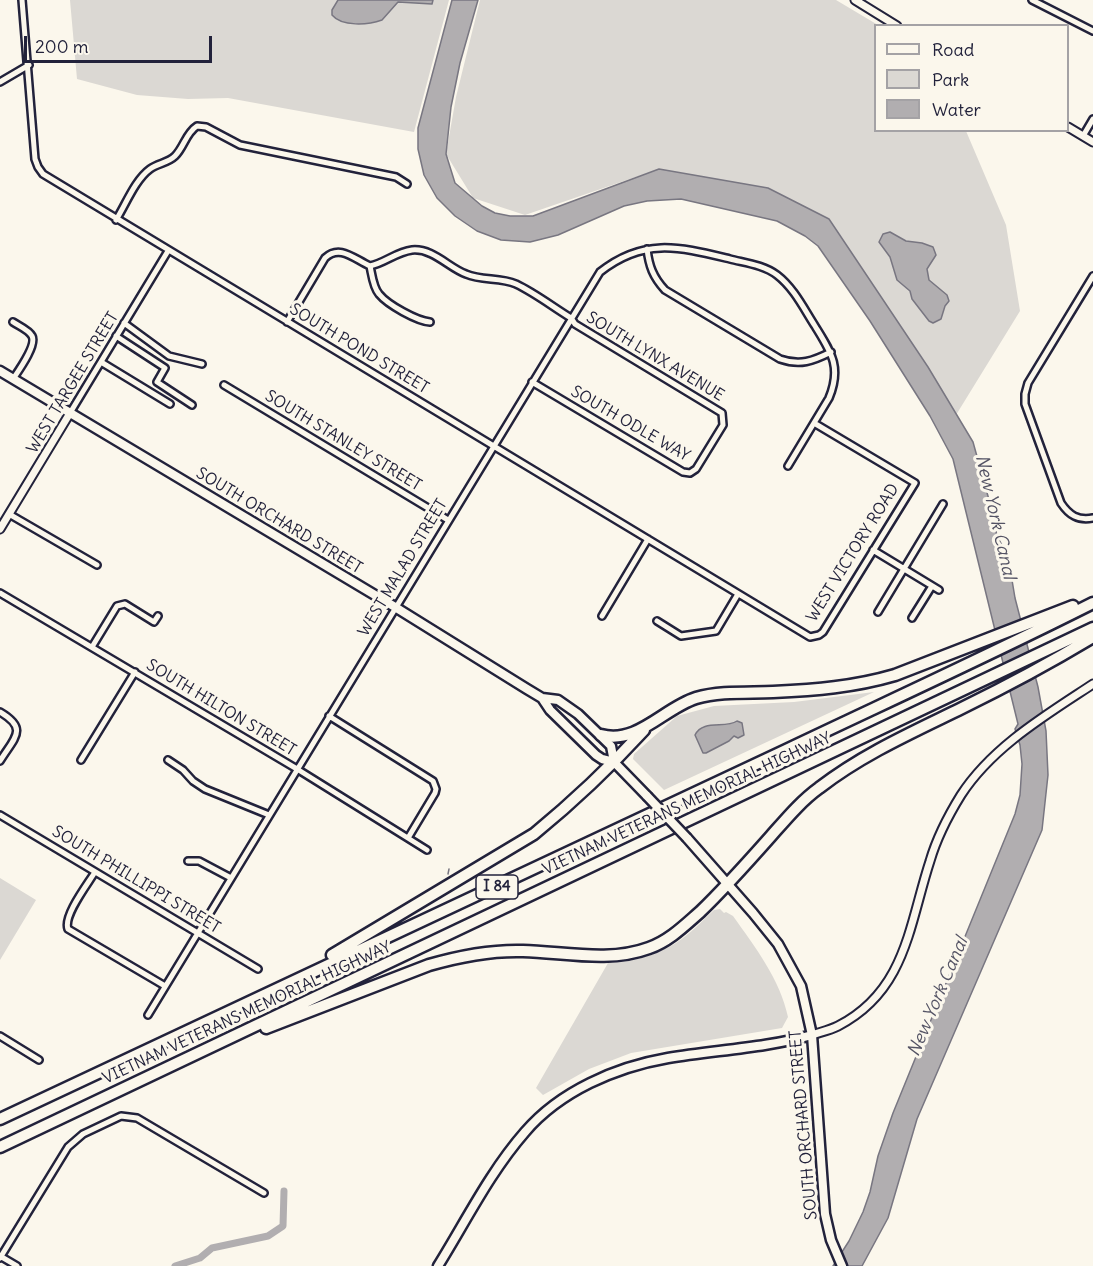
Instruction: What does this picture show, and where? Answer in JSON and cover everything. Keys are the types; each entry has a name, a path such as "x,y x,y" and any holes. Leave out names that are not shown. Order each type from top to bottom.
{"highway":[{"path":"601,735 618,737 629,735 670,710 696,698 722,694 846,687 895,675 989,638 1030,627 1093,601"},
{"name":"VIETNAM VETERANS MEMORIAL HIGHWAY","path":"0,1119 884,705 992,651 1030,627"},
{"name":"VIETNAM VETERANS MEMORIAL HIGHWAY","path":"0,1147 1093,628"},
{"path":"193,1056 429,965 453,958 500,951 609,956 648,949 675,934 728,884 792,813 846,768 1041,668 1093,637"},
{"path":"273,990 534,834 614,762 647,726"}],"main road":[{"name":"SOUTH ORCHARD STREET","path":"0,371 395,607 542,698 550,710 596,755 614,762 687,838 778,945 801,986 812,1035 823,1200 828,1227 840,1263"},
{"name":"SOUTH ORCHARD STREET","path":"542,698 558,700 578,714 601,735 613,750 614,762"},
{"path":"438,1266 504,1157 526,1130 542,1115 576,1090 630,1067 667,1058 781,1043 812,1035"}],"street":[{"name":"SOUTH POND STREET","path":"22,0 35,159 43,174 806,635 814,637"},
{"path":"855,0 894,24"},
{"path":"1032,0 1093,31"},
{"path":"0,82 29,65"},
{"path":"1083,136 1093,119"},
{"path":"116,220 140,179 149,169 170,160 190,131 197,126 206,127 240,145 396,177 407,184"},
{"path":"1069,128 1093,142"},
{"path":"788,466 834,386 836,374 831,352 789,287 763,267 686,248 646,249 650,268 665,290 780,359 800,363 812,362 831,352"},
{"name":"WEST MALAD STREET","path":"148,1015 600,272 611,263 646,249"},
{"name":"SOUTH LYNX AVENUE","path":"370,266 400,253 415,250 431,254 464,274 516,284 571,318 575,324 722,413 724,418"},
{"name":"WEST TARGEE STREET","path":"0,529 168,251"},
{"path":"287,322 329,254 335,251 345,252 370,266 380,296 415,318 430,322"},
{"path":"1093,276 1028,383 1024,394 1028,413 1061,503 1067,513 1077,518 1093,518"},
{"path":"13,322 33,337 33,345 13,379"},
{"path":"124,323 169,356 202,364"},
{"path":"116,336 165,368 157,382 192,405"},
{"path":"101,362 171,404"},
{"name":"SOUTH ODLE WAY","path":"532,382 683,472 690,473 696,469 723,425 724,418"},
{"name":"SOUTH STANLEY STREET","path":"224,385 448,520"},
{"name":"WEST VICTORY ROAD","path":"814,423 915,483 823,632 814,637"},
{"path":"878,612 943,504"},
{"path":"9,514 97,565"},
{"path":"602,616 648,539"},
{"path":"873,550 939,590"},
{"path":"912,618 932,586"},
{"name":"SOUTH HILTON STREET","path":"0,593 297,769 427,850"},
{"path":"657,621 681,636 716,631 738,594"},
{"path":"92,647 117,606 125,604 154,622 158,616"},
{"path":"81,760 135,672"},
{"path":"812,1035 838,1026 875,999 887,984 904,953 930,860 950,813 963,792 1016,737 1093,684"},
{"path":"0,712 17,726 17,733 0,761"},
{"path":"329,716 433,781 435,793 408,838"},
{"path":"168,760 205,789 269,815"},
{"name":"SOUTH PHILLIPPI STREET","path":"0,815 258,969"},
{"path":"188,861 199,861 231,878"},
{"path":"95,872 67,920 68,929 165,986"},
{"path":"0,1036 39,1060"},
{"path":"17,1266 0,1257 68,1147 74,1140 121,1116 137,1118 264,1193"}],"green space":[{"path":"70,0 449,0 414,132 228,98 188,99 137,95 77,79"},
{"path":"480,0 836,0 876,24 874,24 874,132 966,132 1006,225 1020,311 956,415 928,367 829,219 768,188 659,169 525,215 473,198 446,154 456,97"},
{"path":"874,692 664,790 633,759 634,754 677,716 714,706 794,702","holes":["716,724 733,724 734,736 729,741 703,753"]},
{"path":"0,878 36,900 0,960"},
{"path":"720,909 733,916 773,977 788,1017 782,1028 631,1053 589,1069 543,1095 536,1088 608,963 618,963 657,953 687,935 714,910"}],"water":[{"path":"338,0 433,0 432,4 398,2 382,20 355,24 342,22 332,15 332,10"},
{"path":"452,0 478,0 460,63 451,107 446,154 455,183 482,206 495,213 510,216 533,216 659,169 768,188 829,219 928,367 973,442 997,536 1008,556 1015,598 1038,687 1046,731 1048,775 1042,830 917,1119 888,1218 862,1266 833,1266 849,1241 863,1212 878,1156 893,1113 1015,814 1020,795 1022,764 1015,729 1018,724 953,459 930,416 870,321 818,246 777,221 681,199 647,201 624,206 558,235 530,242 501,240 477,231 455,216 437,198 424,175 418,149 418,128"},
{"path":"890,232 906,241 933,247 936,255 927,269 929,280 947,295 949,301 941,319 933,323 929,321 912,299 910,291 897,280 890,257 879,242 883,234"},
{"path":"737,721 742,723 744,735 738,738 734,736 729,741 703,753 695,735 699,730 703,727"}],"waterway":[{"path":"448,874 449,869"},
{"path":"175,1266 200,1258 212,1248 268,1236 283,1226 284,1191"}],"water label":[{"name":"New York Canal","path":"995,517"},
{"name":"New York Canal","path":"938,997"}]}
